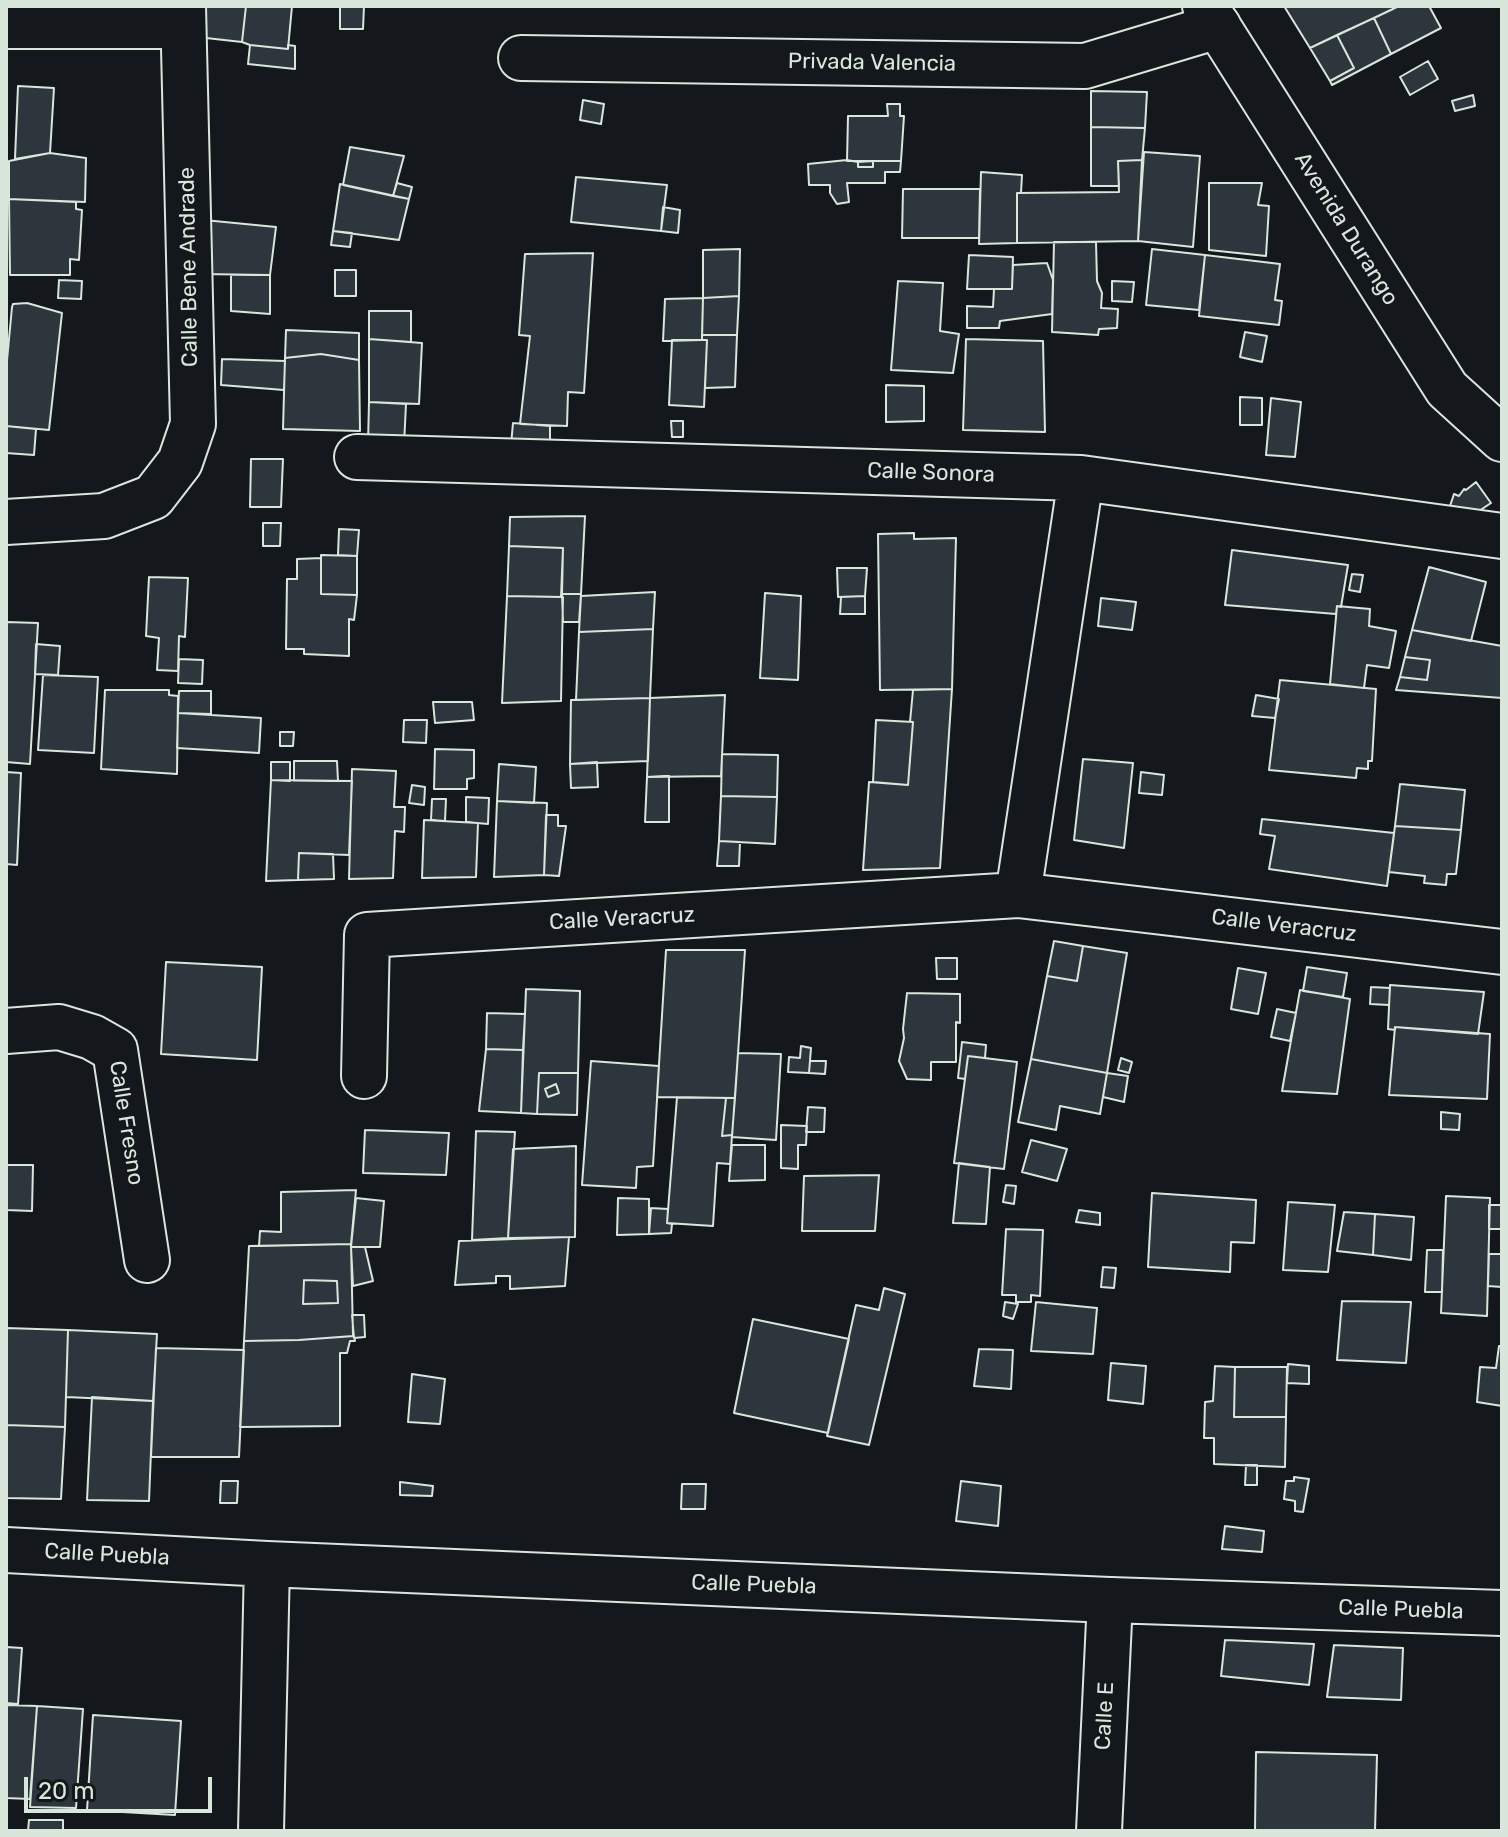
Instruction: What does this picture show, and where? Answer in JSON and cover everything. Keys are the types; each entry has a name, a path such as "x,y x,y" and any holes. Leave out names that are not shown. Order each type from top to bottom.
{"street":[{"name":"Calle Bene Andrade","path":"6,26 183,16 193,424 180,462 153,497 104,516 6,522"},
{"name":"Privada Valencia","path":"521,58 1085,66 1211,16"},
{"name":"Avenida Durango","path":"1211,16 1447,389 1502,439"},
{"name":"Calle Sonora","path":"357,457 1081,478 1502,536"},
{"path":"1018,895 1081,478"},
{"name":"Calle Veracruz","path":"364,1076 367,935 1018,895 1502,952"},
{"name":"Calle Fresno","path":"6,1031 59,1027 92,1037 115,1050 147,1260"},
{"name":"Calle Puebla","path":"6,1550 1110,1600 1502,1613"},
{"path":"261,1831 267,1564"},
{"name":"Calle E","path":"1099,1831 1110,1600"}],"building":[{"path":"190,6 246,6 242,42 188,36"},
{"path":"246,6 292,6 288,49 242,42"},
{"path":"340,6 364,6 363,29 340,29"},
{"path":"1284,6 1392,6 1393,9 1310,48"},
{"path":"1399,6 1429,6 1441,28 1391,54 1374,18"},
{"path":"1374,18 1391,54 1332,85 1330,81 1354,68 1337,35"},
{"path":"1337,35 1354,68 1330,81 1310,48"},
{"path":"250,45 288,49 288,45 295,46 295,69 248,64"},
{"path":"1428,61 1438,79 1410,95 1400,77"},
{"path":"18,86 54,88 50,153 15,159"},
{"path":"1091,91 1147,92 1145,128 1091,127"},
{"path":"1473,95 1475,106 1455,111 1452,101"},
{"path":"583,100 604,104 601,124 580,120"},
{"path":"887,104 900,104 900,116 904,116 901,161 847,161 848,116 888,116"},
{"path":"1091,127 1145,128 1142,160 1118,161 1119,186 1091,186"},
{"path":"350,147 404,156 393,196 343,185"},
{"path":"1144,152 1200,156 1193,247 1138,241"},
{"path":"50,153 86,158 85,202 9,199 9,161"},
{"path":"847,160 858,162 858,167 873,167 873,161 901,161 900,172 885,172 885,183 847,183 849,202 837,204 830,193 830,185 809,185 808,164"},
{"path":"1142,160 1138,241 1017,243 1017,193 1119,192 1118,161"},
{"path":"873,161 873,167 858,167 858,162"},
{"path":"981,172 1022,175 1021,193 1017,193 1017,243 979,244"},
{"path":"576,177 667,185 661,231 571,222"},
{"path":"397,183 412,187 409,199 393,196"},
{"path":"1209,183 1262,183 1258,205 1269,206 1266,256 1209,250"},
{"path":"340,184 409,199 399,240 333,231"},
{"path":"903,189 980,189 979,238 902,238"},
{"path":"9,199 76,202 76,209 82,210 79,260 70,259 70,275 10,275"},
{"path":"663,207 680,210 678,233 661,231"},
{"path":"204,220 276,227 270,275 200,274"},
{"path":"333,231 352,233 350,247 331,245"},
{"path":"1054,242 1096,242 1101,308 1118,309 1117,328 1099,329 1098,335 1052,332"},
{"path":"740,249 739,296 703,298 703,250"},
{"path":"1152,249 1205,255 1199,310 1146,305"},
{"path":"593,253 584,393 568,392 567,426 520,424 530,336 519,335 525,254"},
{"path":"969,255 1013,257 1012,289 967,289"},
{"path":"1205,255 1280,264 1275,300 1282,301 1279,325 1199,316"},
{"path":"1047,263 1053,280 1052,314 1000,321 999,328 967,328 967,306 993,307 994,289 1012,289 1013,265"},
{"path":"335,270 356,270 356,296 335,296"},
{"path":"231,275 270,275 270,314 231,311"},
{"path":"59,280 82,281 81,299 58,298"},
{"path":"898,281 943,283 940,331 959,334 953,373 891,370"},
{"path":"1112,281 1134,282 1132,302 1112,301"},
{"path":"739,296 737,335 702,335 703,298"},
{"path":"703,298 702,340 663,341 665,299"},
{"path":"27,303 62,313 49,430 6,426 6,371 12,307 13,304"},
{"path":"369,311 411,311 411,342 369,339"},
{"path":"286,330 359,333 359,360 321,354 285,358"},
{"path":"1245,332 1267,336 1262,362 1240,357"},
{"path":"702,335 737,335 735,387 705,388 707,340 702,340"},
{"path":"369,339 422,343 419,404 369,402"},
{"path":"966,339 1043,341 1045,432 963,430"},
{"path":"672,340 707,340 704,407 669,405"},
{"path":"321,354 359,360 360,431 283,429 285,358"},
{"path":"222,359 285,361 284,390 221,385"},
{"path":"886,385 924,386 924,421 886,422"},
{"path":"1240,397 1262,398 1262,425 1240,425"},
{"path":"1271,398 1301,402 1295,457 1266,455"},
{"path":"369,402 406,404 404,445 368,444"},
{"path":"671,421 683,421 683,437 672,437"},
{"path":"513,423 550,426 550,445 511,445"},
{"path":"6,426 36,429 34,455 6,453"},
{"path":"251,459 283,459 281,507 250,507"},
{"path":"1476,482 1491,503 1479,511 1450,506 1454,494 1459,496"},
{"path":"585,516 581,594 562,594 563,548 509,546 510,517"},
{"path":"263,523 281,523 280,546 263,546"},
{"path":"339,529 359,530 357,556 338,555"},
{"path":"914,533 914,539 956,538 952,689 880,690 878,534"},
{"path":"509,546 563,548 561,597 507,596"},
{"path":"1232,550 1348,565 1341,607 1337,606 1336,614 1225,605"},
{"path":"321,555 357,556 357,595 321,594"},
{"path":"321,558 321,594 357,595 354,620 349,619 349,656 304,654 304,649 286,649 287,579 297,579 297,559"},
{"path":"1429,567 1486,582 1471,641 1412,630"},
{"path":"837,568 867,568 865,596 838,597"},
{"path":"1352,574 1363,575 1360,592 1349,590"},
{"path":"149,577 188,578 185,637 179,636 178,671 157,670 159,638 146,636"},
{"path":"655,592 653,629 579,632 581,596"},
{"path":"765,593 801,596 798,680 760,678"},
{"path":"562,594 581,594 579,622 563,622"},
{"path":"507,596 563,597 561,701 502,703"},
{"path":"865,596 865,614 840,614 841,597"},
{"path":"1101,598 1136,602 1132,630 1098,626"},
{"path":"1337,606 1370,609 1369,626 1396,631 1389,668 1367,665 1364,688 1330,684"},
{"path":"6,622 38,623 30,764 6,762"},
{"path":"653,629 650,698 576,700 579,632"},
{"path":"1412,630 1502,646 1502,698 1396,690 1400,677 1427,680 1430,660 1405,657"},
{"path":"36,644 60,646 58,675 35,674"},
{"path":"1405,657 1430,660 1427,680 1400,677"},
{"path":"179,659 203,660 202,684 178,683"},
{"path":"43,675 98,677 94,753 38,750"},
{"path":"1280,680 1376,689 1372,761 1368,761 1368,769 1357,768 1356,778 1269,770"},
{"path":"952,689 940,868 863,870 869,782 908,785 913,690"},
{"path":"105,690 169,690 169,695 178,696 177,774 101,769"},
{"path":"179,691 211,691 211,714 178,713"},
{"path":"725,695 721,776 647,777 650,698"},
{"path":"1256,695 1279,699 1275,718 1252,716"},
{"path":"650,698 648,761 570,764 571,700"},
{"path":"433,702 472,702 474,720 435,723"},
{"path":"178,713 261,718 259,753 177,748"},
{"path":"404,720 427,720 426,743 403,742"},
{"path":"876,720 913,722 908,785 873,782"},
{"path":"280,732 294,732 293,746 280,746"},
{"path":"435,749 474,750 474,778 467,779 467,789 434,789"},
{"path":"722,754 778,755 777,797 721,796"},
{"path":"1083,759 1133,763 1124,848 1074,840"},
{"path":"294,761 337,761 338,781 294,781"},
{"path":"271,762 290,762 290,781 271,780"},
{"path":"597,762 598,787 571,788 570,764"},
{"path":"499,764 536,767 534,803 497,801"},
{"path":"352,769 396,771 394,807 405,807 404,832 395,831 393,878 349,879"},
{"path":"6,772 21,773 17,865 6,864"},
{"path":"1141,772 1164,775 1162,795 1139,793"},
{"path":"669,776 669,822 645,822 647,777"},
{"path":"271,780 352,781 349,855 299,853 298,880 266,881"},
{"path":"1400,784 1465,790 1461,830 1395,826"},
{"path":"412,785 425,787 424,805 409,803"},
{"path":"721,796 777,797 775,844 719,841"},
{"path":"466,797 489,798 488,824 466,822"},
{"path":"432,799 446,799 445,821 431,820"},
{"path":"497,801 547,803 544,875 494,877"},
{"path":"546,815 558,815 558,826 566,826 559,876 544,875"},
{"path":"1262,819 1394,833 1387,886 1269,869 1275,836 1260,834"},
{"path":"424,820 478,823 476,877 422,878"},
{"path":"1395,826 1461,830 1456,874 1447,874 1446,885 1424,883 1425,876 1389,872"},
{"path":"719,841 740,842 739,866 717,866"},
{"path":"299,853 333,854 334,879 298,880"},
{"path":"1054,941 1083,946 1077,981 1047,976"},
{"path":"1083,946 1127,953 1107,1073 1031,1059 1047,976 1077,981"},
{"path":"666,950 745,950 735,1098 657,1097"},
{"path":"936,958 957,958 957,979 937,979"},
{"path":"166,962 262,967 257,1060 161,1054"},
{"path":"1307,967 1347,973 1343,997 1303,991"},
{"path":"1238,968 1266,973 1258,1014 1231,1009"},
{"path":"1390,985 1484,992 1478,1034 1388,1029"},
{"path":"1371,987 1390,988 1389,1005 1370,1004"},
{"path":"526,989 580,991 578,1073 539,1073 537,1114 521,1113"},
{"path":"1300,990 1350,999 1337,1094 1282,1091"},
{"path":"907,993 960,994 956,1062 931,1062 931,1080 907,1079 899,1061"},
{"path":"1277,1009 1296,1013 1290,1041 1271,1037"},
{"path":"487,1013 525,1014 523,1050 486,1049"},
{"path":"1395,1027 1490,1034 1487,1099 1389,1095"},
{"path":"962,1042 986,1045 985,1058 968,1056 965,1079 958,1078"},
{"path":"801,1046 811,1048 809,1073 788,1072 789,1057 800,1058"},
{"path":"486,1049 523,1050 521,1113 479,1111"},
{"path":"738,1053 781,1054 776,1140 732,1137"},
{"path":"968,1056 1017,1062 1004,1169 954,1163"},
{"path":"1121,1058 1132,1062 1129,1073 1118,1070"},
{"path":"1031,1059 1107,1073 1100,1114 1060,1106 1056,1130 1018,1122"},
{"path":"591,1061 659,1066 653,1166 637,1167 636,1188 582,1185"},
{"path":"810,1061 826,1061 825,1074 809,1073"},
{"path":"539,1073 578,1073 577,1115 537,1114","holes":["556,1084 559,1093 548,1097 545,1089"]},
{"path":"1107,1073 1128,1076 1124,1102 1103,1097"},
{"path":"556,1084 559,1093 548,1097 545,1089"},
{"path":"677,1097 726,1098 722,1136 732,1135 730,1164 717,1163 713,1226 667,1223"},
{"path":"726,1098 735,1098 732,1135 722,1136"},
{"path":"808,1107 825,1108 824,1132 806,1132"},
{"path":"1441,1112 1460,1114 1459,1130 1441,1129"},
{"path":"781,1125 807,1126 806,1145 798,1145 798,1169 781,1168"},
{"path":"365,1130 449,1133 446,1175 363,1173"},
{"path":"476,1131 515,1132 508,1238 472,1240"},
{"path":"1031,1140 1067,1149 1057,1181 1022,1172"},
{"path":"732,1145 765,1145 765,1180 729,1181"},
{"path":"576,1146 575,1237 508,1238 513,1149"},
{"path":"959,1163 990,1167 986,1224 953,1223"},
{"path":"6,1165 33,1165 32,1211 6,1210"},
{"path":"879,1175 875,1231 802,1231 804,1176"},
{"path":"1006,1185 1016,1186 1014,1204 1003,1202"},
{"path":"356,1190 351,1244 259,1246 260,1231 281,1232 281,1192"},
{"path":"1152,1193 1256,1200 1254,1243 1231,1242 1230,1272 1148,1267"},
{"path":"1446,1196 1490,1198 1487,1316 1441,1313"},
{"path":"356,1198 384,1201 380,1247 351,1247"},
{"path":"618,1198 649,1199 649,1234 617,1235"},
{"path":"1288,1202 1335,1205 1328,1272 1283,1270"},
{"path":"1489,1205 1502,1205 1502,1229 1489,1229"},
{"path":"651,1208 668,1209 667,1223 672,1224 671,1233 649,1234"},
{"path":"1079,1210 1100,1213 1100,1225 1076,1222"},
{"path":"1344,1212 1375,1214 1373,1255 1337,1251"},
{"path":"1375,1214 1414,1217 1411,1260 1373,1255"},
{"path":"1006,1229 1043,1230 1040,1296 1031,1295 1031,1302 1016,1302 1016,1295 1002,1295"},
{"path":"569,1237 565,1286 510,1289 510,1276 496,1276 496,1283 455,1285 459,1241"},
{"path":"351,1244 353,1336 244,1341 249,1246","holes":["304,1280 337,1281 338,1303 303,1304"]},
{"path":"351,1247 365,1247 373,1281 353,1286"},
{"path":"1427,1250 1443,1250 1442,1292 1425,1292"},
{"path":"1489,1254 1502,1254 1502,1287 1488,1286"},
{"path":"1103,1267 1116,1268 1114,1288 1101,1287"},
{"path":"304,1280 337,1281 338,1303 303,1304"},
{"path":"884,1288 905,1294 869,1445 827,1436 856,1305 879,1310"},
{"path":"1342,1301 1411,1302 1406,1363 1337,1360"},
{"path":"1005,1302 1018,1304 1013,1319 1003,1316"},
{"path":"1036,1302 1097,1308 1093,1354 1031,1351"},
{"path":"352,1315 364,1315 365,1337 354,1338"},
{"path":"753,1319 849,1339 828,1433 734,1413"},
{"path":"6,1328 68,1330 65,1427 6,1425"},
{"path":"68,1330 157,1334 153,1401 66,1397"},
{"path":"354,1336 355,1341 350,1341 347,1353 340,1353 340,1426 240,1427 244,1341"},
{"path":"1499,1346 1502,1346 1502,1406 1477,1402 1480,1367 1496,1368"},
{"path":"156,1348 244,1350 239,1457 151,1457"},
{"path":"979,1349 1013,1350 1011,1389 974,1386"},
{"path":"1111,1363 1146,1366 1143,1404 1108,1400"},
{"path":"1288,1364 1309,1366 1309,1384 1287,1383"},
{"path":"1215,1366 1235,1367 1234,1417 1286,1417 1285,1467 1214,1464 1214,1438 1204,1438 1205,1402 1213,1401"},
{"path":"1235,1367 1287,1367 1286,1417 1234,1417"},
{"path":"412,1374 445,1379 440,1424 408,1422"},
{"path":"92,1397 153,1401 149,1501 87,1500"},
{"path":"6,1425 65,1427 61,1499 6,1498"},
{"path":"1246,1465 1257,1465 1257,1485 1245,1485"},
{"path":"1294,1477 1309,1479 1303,1512 1295,1511 1295,1501 1284,1499 1286,1481 1294,1481"},
{"path":"221,1481 238,1481 237,1503 220,1503"},
{"path":"961,1481 1001,1486 998,1526 956,1521"},
{"path":"400,1482 433,1486 432,1496 400,1495"},
{"path":"682,1484 706,1484 705,1509 681,1509"},
{"path":"1225,1526 1264,1531 1262,1552 1222,1549"},
{"path":"1225,1640 1314,1644 1309,1685 1221,1676"},
{"path":"1334,1645 1403,1648 1401,1700 1327,1697"},
{"path":"6,1647 22,1648 18,1704 6,1703"},
{"path":"6,1705 37,1706 30,1799 6,1798"},
{"path":"37,1706 83,1709 76,1808 30,1807"},
{"path":"93,1715 181,1721 175,1815 87,1810"},
{"path":"1256,1752 1377,1755 1375,1831 1255,1831"},
{"path":"29,1820 63,1820 63,1831 28,1831"}]}
